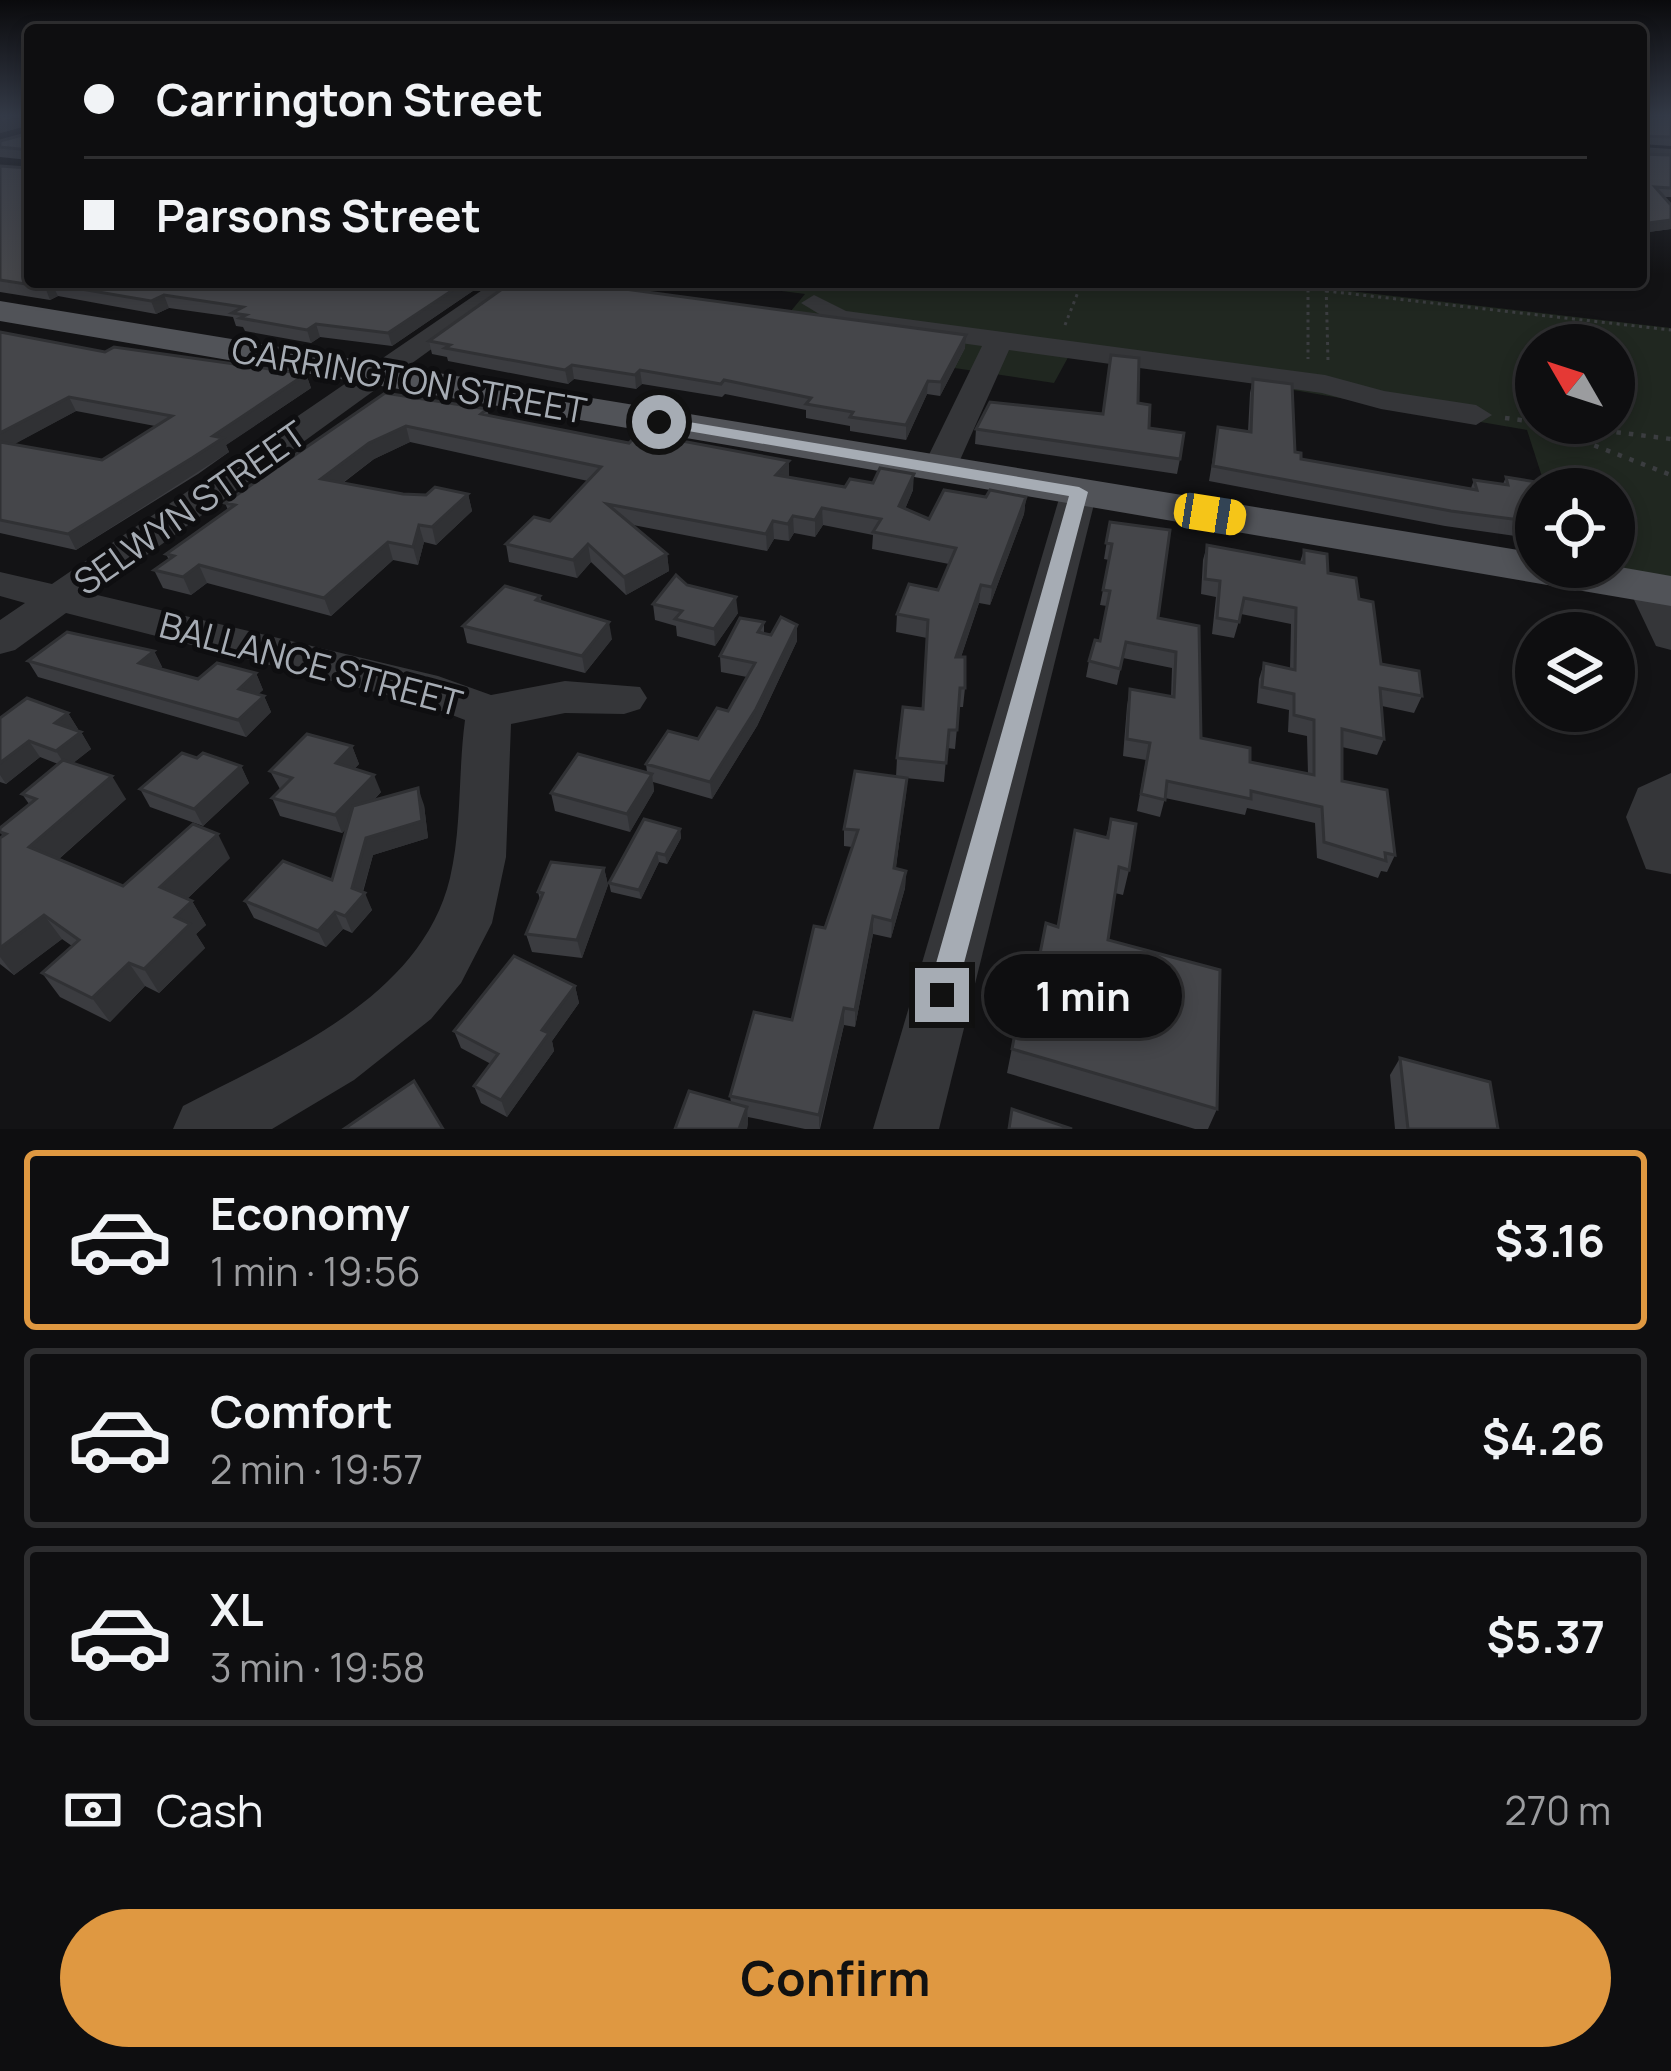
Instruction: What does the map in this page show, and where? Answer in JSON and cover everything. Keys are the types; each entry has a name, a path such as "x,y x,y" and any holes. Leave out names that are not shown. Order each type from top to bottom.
{"main road":[{"name":"CARRINGTON STREET","path":"0,311 1660,589"}],"street":[{"name":"SELWYN STREET","path":"0,640 503,288"},
{"path":"814,303 839,317 999,340 1286,369 1476,415"},
{"path":"939,469 999,340"},
{"path":"906,1129 1079,492"},
{"name":"BALLANCE STREET","path":"0,584 439,692 489,712 565,697 624,698"},
{"path":"1660,589 1671,636"},
{"path":"206,1129 332,1058 399,1010 438,969 466,921 477,876 489,712"},
{"path":"1666,854 1652,817 1656,802 1671,792"}],"path":[{"path":"1080,288 1064,327 1082,330"},
{"path":"1286,369 1309,364 1308,288"},
{"path":"846,298 853,289"},
{"path":"1286,369 1328,365 1326,291 1671,330"},
{"path":"1635,435 1671,439"},
{"path":"1591,444 1671,475"}],"shaded area":[{"path":"758,288 1324,288 1671,328 1671,583 1635,573 1635,468 1539,468 1532,444 1635,444 1635,324 1515,324 1515,428 1071,352 1054,383 767,340 805,294"}],"building":[{"path":"0,169 24,169 24,284 0,280"},
{"path":"1647,169 1671,169 1671,188 1655,187 1671,205 1671,220 1647,223"},
{"path":"75,288 456,288 388,333 316,324 307,330 232,313 243,307 164,295 151,301"},
{"path":"504,288 617,288 966,335 941,382 928,381 906,425 850,417 853,412 806,404 811,398 724,380 721,384 640,370 635,375 572,365 565,370 429,341"},
{"path":"0,332 105,352 114,347 306,374 213,436 223,438 68,534 0,520 0,442 102,460 172,416 69,397 0,433"},
{"path":"1111,355 1139,358 1138,403 1150,405 1149,428 1184,433 1180,459 976,429 990,402 1103,414"},
{"path":"1253,379 1292,384 1295,452 1301,453 1301,459 1477,490 1474,480 1508,485 1506,477 1515,478 1515,519 1213,466 1218,427 1251,432"},
{"path":"385,393 487,409 481,414 629,443 639,433 789,461 776,475 845,487 850,479 873,483 880,468 914,474 899,506 929,519 944,490 986,497 990,490 1026,497 992,587 981,585 956,657 965,657 965,688 960,688 957,730 949,730 946,763 897,758 903,707 923,709 928,620 897,614 909,584 938,590 956,548 873,532 881,519 822,508 815,520 793,516 788,524 773,521 766,534 607,504 667,554 624,577 588,544 573,560 506,544 534,517 550,521 601,467 406,426 369,443 321,479 403,494 426,495 435,487 468,494 432,527 419,525 413,547 388,542 324,598 199,565 183,577 154,570 174,556 166,554 235,505 225,503"},
{"path":"1110,522 1170,530 1158,618 1199,626 1201,738 1250,748 1250,762 1314,775 1314,720 1294,715 1294,694 1262,687 1264,663 1295,670 1296,608 1244,598 1239,622 1217,618 1220,581 1205,579 1207,545 1304,563 1304,550 1327,554 1328,573 1356,578 1359,599 1373,602 1381,664 1419,671 1422,696 1380,688 1384,739 1342,729 1342,781 1387,790 1395,855 1385,853 1386,861 1324,842 1322,807 1251,791 1251,799 1167,781 1165,800 1141,794 1150,743 1127,739 1130,689 1174,697 1176,652 1126,642 1120,669 1089,661 1095,640 1100,641 1110,591 1103,590 1112,544 1106,543"},
{"path":"676,575 687,585 736,597 714,629 675,619 682,611 653,604"},
{"path":"505,586 609,622 582,656 463,626"},
{"path":"781,617 797,625 756,709 710,782 646,764 668,731 698,739 717,708 728,711 755,663 720,656 740,618 764,622 758,632 771,635"},
{"path":"67,632 154,651 139,663 198,679 217,663 256,673 239,689 264,696 238,720 28,661"},
{"path":"27,698 68,713 55,723 81,732 56,751 29,741 0,763 0,718"},
{"path":"307,734 352,746 336,763 374,775 335,815 272,798 292,778 270,771"},
{"path":"182,753 197,758 203,753 241,766 194,809 140,789"},
{"path":"578,754 652,774 627,814 551,793"},
{"path":"63,760 112,776 29,847 123,886 193,824 218,834 160,887 192,901 175,917 190,924 144,969 129,963 92,998 42,973 79,940 44,915 0,948 0,838 6,834 0,828 36,799 22,794"},
{"path":"855,771 907,778 894,868 906,871 892,921 873,916 855,1010 844,1008 819,1115 730,1096 754,1012 792,1020 814,926 825,928 858,830 844,829"},
{"path":"418,788 422,821 366,838 352,888 365,893 345,916 335,912 318,931 245,901 283,861 332,880 353,806"},
{"path":"644,819 680,829 665,855 657,853 639,890 609,883"},
{"path":"1111,819 1136,824 1129,870 1119,867 1108,940 1220,970 1217,1109 1012,1049 1021,1002 1030,1005 1046,923 1058,927 1075,830 1108,838"},
{"path":"551,862 604,868 577,940 526,934"},
{"path":"514,956 575,986 542,1030 549,1033 501,1100 474,1086 498,1054 454,1031"},
{"path":"1400,1058 1490,1082 1498,1129 1408,1129"},
{"path":"414,1081 443,1129 344,1129"},
{"path":"689,1091 747,1107 739,1129 675,1129"},
{"path":"1012,1109 1072,1129 1009,1129"}],"route":[{"path":"659,422 1079,492 942,995"}]}
